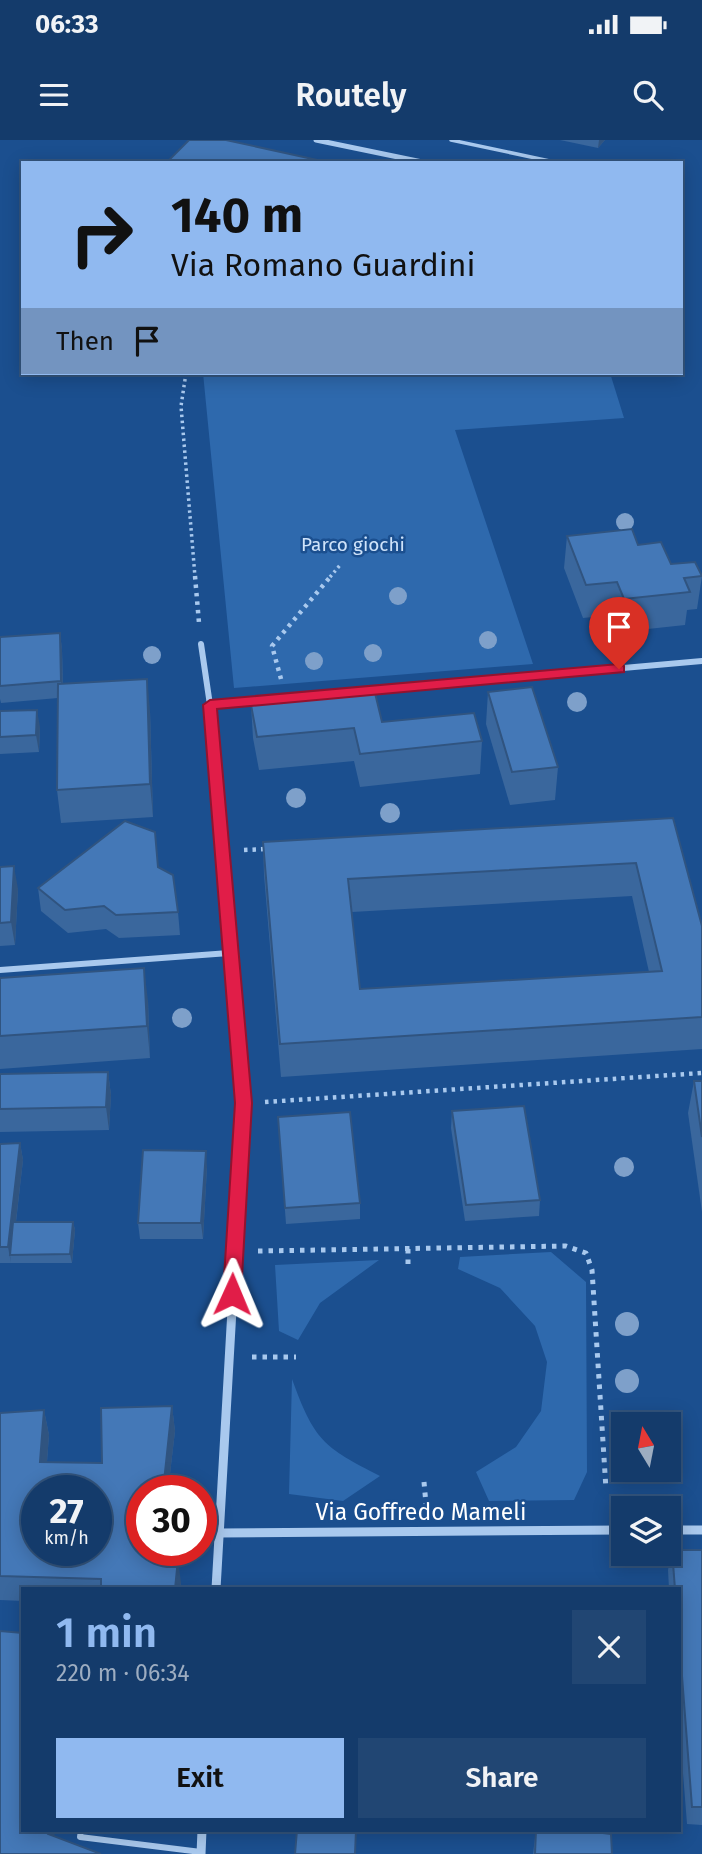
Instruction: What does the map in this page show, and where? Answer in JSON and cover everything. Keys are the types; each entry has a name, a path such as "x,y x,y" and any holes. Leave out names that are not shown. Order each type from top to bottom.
{"street":[{"path":"316,140 417,161"},
{"path":"201,644 210,705 229,954 244,1103 233,1251 230,1357 216,1587"},
{"path":"210,705 702,661"},
{"path":"0,970 229,954"},
{"name":"Via Goffredo Mameli","path":"219,1533 611,1530"},
{"path":"681,1530 702,1530"},
{"path":"201,1853 202,1832"}],"lane":[{"path":"452,140 550,161"},
{"path":"81,1832 80,1838 201,1853"}],"path":[{"path":"186,375 181,406 201,644"},
{"path":"287,700 272,646 341,564"},
{"path":"222,851 278,848"},
{"path":"244,1103 702,1073"},
{"path":"233,1251 566,1246 586,1253 592,1270 606,1489"},
{"path":"408,1249 408,1264"},
{"path":"230,1357 296,1357"},
{"path":"424,1482 426,1504"}],"green space":[{"name":"Parco giochi","path":"203,375 611,375 624,418 455,430 533,664 234,688"},
{"path":"551,1252 586,1282 587,1472 574,1500 489,1501 476,1472 516,1447 541,1411 547,1362 535,1326 500,1288 458,1269 460,1257"},
{"path":"379,1260 320,1303 298,1340 279,1331 275,1265"},
{"path":"292,1379 307,1416 323,1440 345,1457 380,1476 343,1501 289,1494"}],"building":[{"path":"189,140 226,140 322,161 168,161"},
{"path":"632,529 638,545 661,542 671,564 695,562 702,576 684,578 690,592 624,599 617,582 586,585 567,536"},
{"path":"60,633 61,681 0,686 0,637"},
{"path":"147,679 150,784 57,790 58,684"},
{"path":"532,687 558,767 512,772 488,692"},
{"path":"375,693 382,722 474,713 482,741 360,754 354,728 257,737 251,705"},
{"path":"37,710 36,735 0,737 0,711"},
{"path":"673,818 702,926 702,1017 280,1044 263,842","holes":["636,863 662,971 360,989 348,879"]},
{"path":"125,821 155,832 158,867 173,875 178,912 116,915 104,906 65,910 38,888"},
{"path":"14,866 11,922 0,923 0,867"},
{"path":"144,968 147,1026 0,1036 0,978"},
{"path":"108,1072 106,1107 0,1109 0,1074"},
{"path":"694,1081 702,1081 702,1137"},
{"path":"524,1106 540,1200 466,1205 452,1111"},
{"path":"350,1112 360,1203 285,1208 278,1117"},
{"path":"20,1143 8,1247 0,1247 0,1144"},
{"path":"143,1150 206,1151 201,1223 138,1223"},
{"path":"13,1222 73,1222 70,1254 10,1255"},
{"path":"172,1406 165,1475 126,1475 126,1566 177,1566 175,1587 101,1587 101,1579 0,1576 0,1413 44,1410 40,1462 102,1463 101,1408"},
{"path":"681,1550 702,1550 702,1807 692,1807 681,1663 681,1587 675,1587 673,1566 681,1566"},
{"path":"0,1631 21,1633 21,1832 48,1832 101,1854 0,1854"},
{"path":"297,1832 356,1832 355,1854 295,1854"},
{"path":"536,1832 611,1834 612,1854 535,1854"}],"route":[{"path":"232,1294 244,1103 229,954 210,705 619,669"}]}
